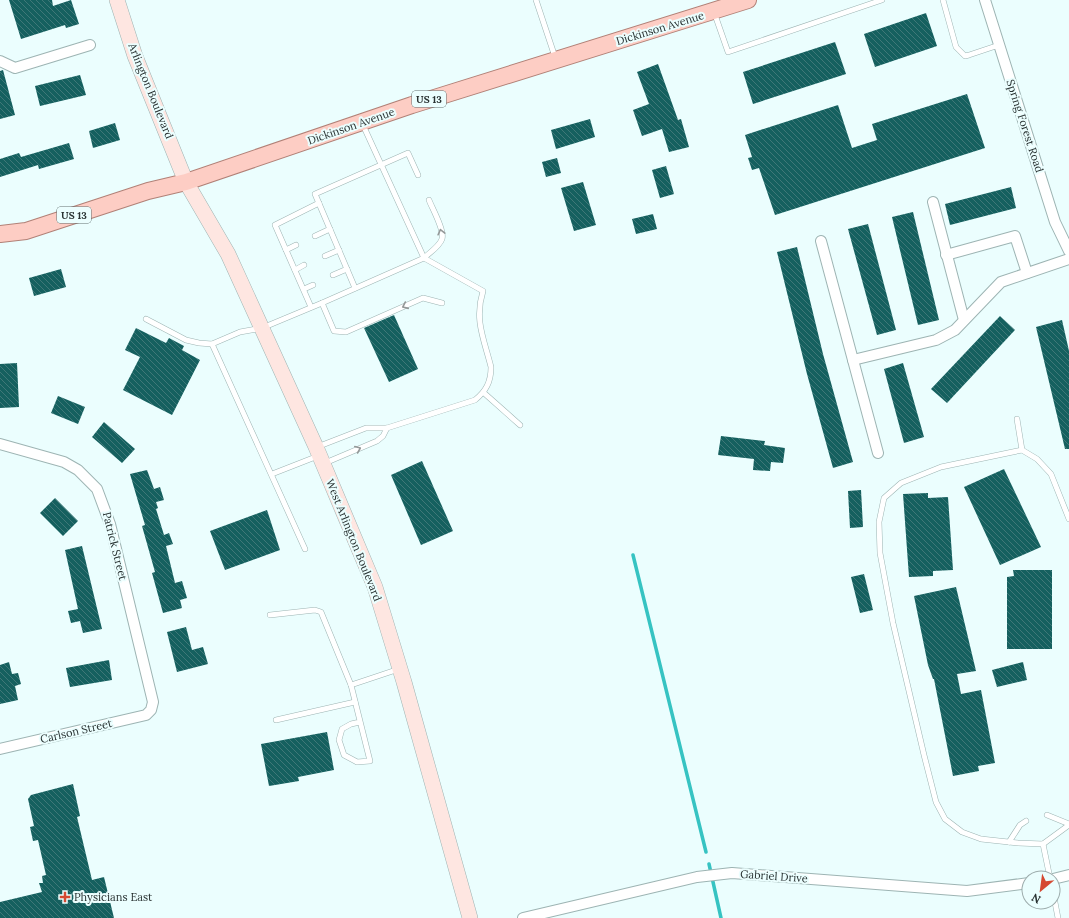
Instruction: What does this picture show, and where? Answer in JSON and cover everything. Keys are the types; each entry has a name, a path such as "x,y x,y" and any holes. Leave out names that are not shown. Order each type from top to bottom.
{"main road":[{"name":"Arlington Boulevard","path":"117,0 136,56 186,182"},
{"name":"Dickinson Avenue","path":"0,234 26,231 148,191 186,182 412,105 714,12 748,0"},
{"name":"West Arlington Boulevard","path":"186,182 228,254 319,456 375,587 400,668 470,918"}],"street":[{"name":"Spring Forest Road","path":"985,0 1055,222 1069,251"},
{"path":"0,61 15,68 90,45"},
{"path":"933,202 964,320"},
{"path":"946,255 1014,236 1027,273"},
{"path":"821,241 878,453"},
{"path":"853,360 936,340 955,330 1001,282 1069,259"},
{"name":"Patrick Street","path":"0,444 64,462 78,470 97,489 110,524 152,702 151,710"},
{"name":"Carlson Street","path":"0,749 146,715 151,710"},
{"name":"Gabriel Drive","path":"523,918 697,877 732,873 967,891 1021,884"}],"lane":[{"path":"536,0 556,60"},
{"path":"714,12 728,52 882,0"},
{"path":"943,0 956,47 961,53 965,56 999,45"},
{"path":"319,456 366,428 387,428 475,400 484,393 491,375 491,367 478,318 479,304 483,291 424,258 362,123"},
{"path":"355,288 315,194 408,153 418,176"},
{"path":"146,319 186,340 199,344 212,344 240,332 262,328 322,303 424,258 438,245 442,238 441,231 429,200"},
{"path":"311,307 275,225 318,203"},
{"path":"315,236 330,229"},
{"path":"286,250 296,245"},
{"path":"325,256 339,250"},
{"path":"295,270 304,265"},
{"path":"333,275 347,269"},
{"path":"304,289 313,285"},
{"path":"322,303 334,331 346,332 423,298 442,303"},
{"path":"212,344 305,549"},
{"path":"484,393 520,425"},
{"path":"1017,419 1022,450"},
{"path":"272,474 319,456 377,441 383,436 387,428"},
{"path":"1069,519 1051,474 1037,459 1022,450 941,467 901,483 884,498 879,522 880,553 893,622 936,802 945,819 962,832 981,839 1043,844 1069,824"},
{"path":"270,615 315,610 322,612 351,685 370,761 357,762 344,755 339,740 342,729 351,724 360,722"},
{"path":"351,685 400,668"},
{"path":"276,720 355,702"},
{"path":"1047,815 1069,824"},
{"path":"1009,842 1020,825 1026,821"},
{"path":"1043,844 1050,870"}],"building":[{"path":"9,0 52,0 53,6 71,0 79,24 66,28 65,25 21,39"},
{"path":"926,13 937,46 875,67 864,34"},
{"path":"835,42 846,74 753,104 743,72"},
{"path":"658,64 678,120 681,119 689,147 669,152 662,129 642,136 633,110 649,104 637,72"},
{"path":"3,70 15,115 0,119 0,71"},
{"path":"80,75 86,95 40,106 35,86"},
{"path":"967,94 985,148 775,215 759,168 752,170 748,158 752,157 745,135 838,105 852,148 877,140 872,124"},
{"path":"590,119 595,137 556,149 551,130"},
{"path":"115,123 120,140 93,148 89,131"},
{"path":"69,143 74,159 39,169 38,165 0,177 0,159 19,153 21,157"},
{"path":"557,158 561,173 546,177 542,162"},
{"path":"666,166 674,194 660,198 652,170"},
{"path":"583,182 596,225 574,231 561,188"},
{"path":"1011,187 1016,208 950,225 945,204"},
{"path":"913,212 939,320 918,325 892,217"},
{"path":"653,214 657,229 636,234 632,219"},
{"path":"868,224 896,330 877,335 848,229"},
{"path":"797,247 823,354 853,462 833,468 807,374 777,252"},
{"path":"61,269 66,287 34,296 29,278"},
{"path":"394,315 418,369 389,382 364,328"},
{"path":"1000,316 1015,330 947,403 931,389"},
{"path":"1062,320 1069,351 1069,449 1065,449 1036,327"},
{"path":"136,328 166,343 169,338 184,346 182,350 200,360 172,415 123,390 140,357 125,350"},
{"path":"17,363 19,407 0,408 0,364"},
{"path":"903,363 924,437 904,443 884,369"},
{"path":"58,396 85,407 78,424 51,413"},
{"path":"104,422 135,449 122,463 92,437"},
{"path":"721,436 765,441 764,445 785,448 783,463 771,462 770,471 753,470 754,459 718,455"},
{"path":"422,461 453,531 421,545 391,475"},
{"path":"1004,469 1041,547 1000,565 964,487"},
{"path":"147,470 154,489 160,487 164,500 156,502 158,508 156,509 164,535 169,533 173,544 166,546 175,583 182,581 187,598 180,600 182,608 163,613 152,573 155,572 142,526 145,525 130,474"},
{"path":"861,490 863,527 850,528 848,491"},
{"path":"928,493 928,498 948,497 953,570 933,571 933,576 909,577 903,494"},
{"path":"55,498 78,521 63,536 40,513"},
{"path":"267,510 280,550 225,570 210,531"},
{"path":"82,546 102,629 83,633 80,621 71,623 68,611 78,609 65,550"},
{"path":"1013,570 1052,570 1052,649 1007,649 1007,577 1014,576"},
{"path":"864,574 873,610 860,613 851,577"},
{"path":"956,587 976,671 957,674 961,694 981,690 995,763 978,766 979,771 953,776 934,679 928,665 914,596"},
{"path":"186,627 192,650 203,647 208,664 177,672 167,632"},
{"path":"109,660 112,680 70,687 66,668"},
{"path":"9,662 12,674 18,673 21,684 15,686 18,700 0,704 0,665"},
{"path":"1023,662 1027,680 997,687 992,670"},
{"path":"327,732 334,770 298,777 299,781 269,786 261,744"},
{"path":"73,784 80,816 77,817 92,880 104,877 114,918 0,918 0,902 42,892 39,883 43,883 42,876 46,875 38,840 33,841 30,827 34,826 28,799 31,795"}],"waterway":[{"path":"633,555 706,852"},
{"path":"709,864 721,918"}],"place":[{"name":"Physicians East","path":"65,897"}]}
